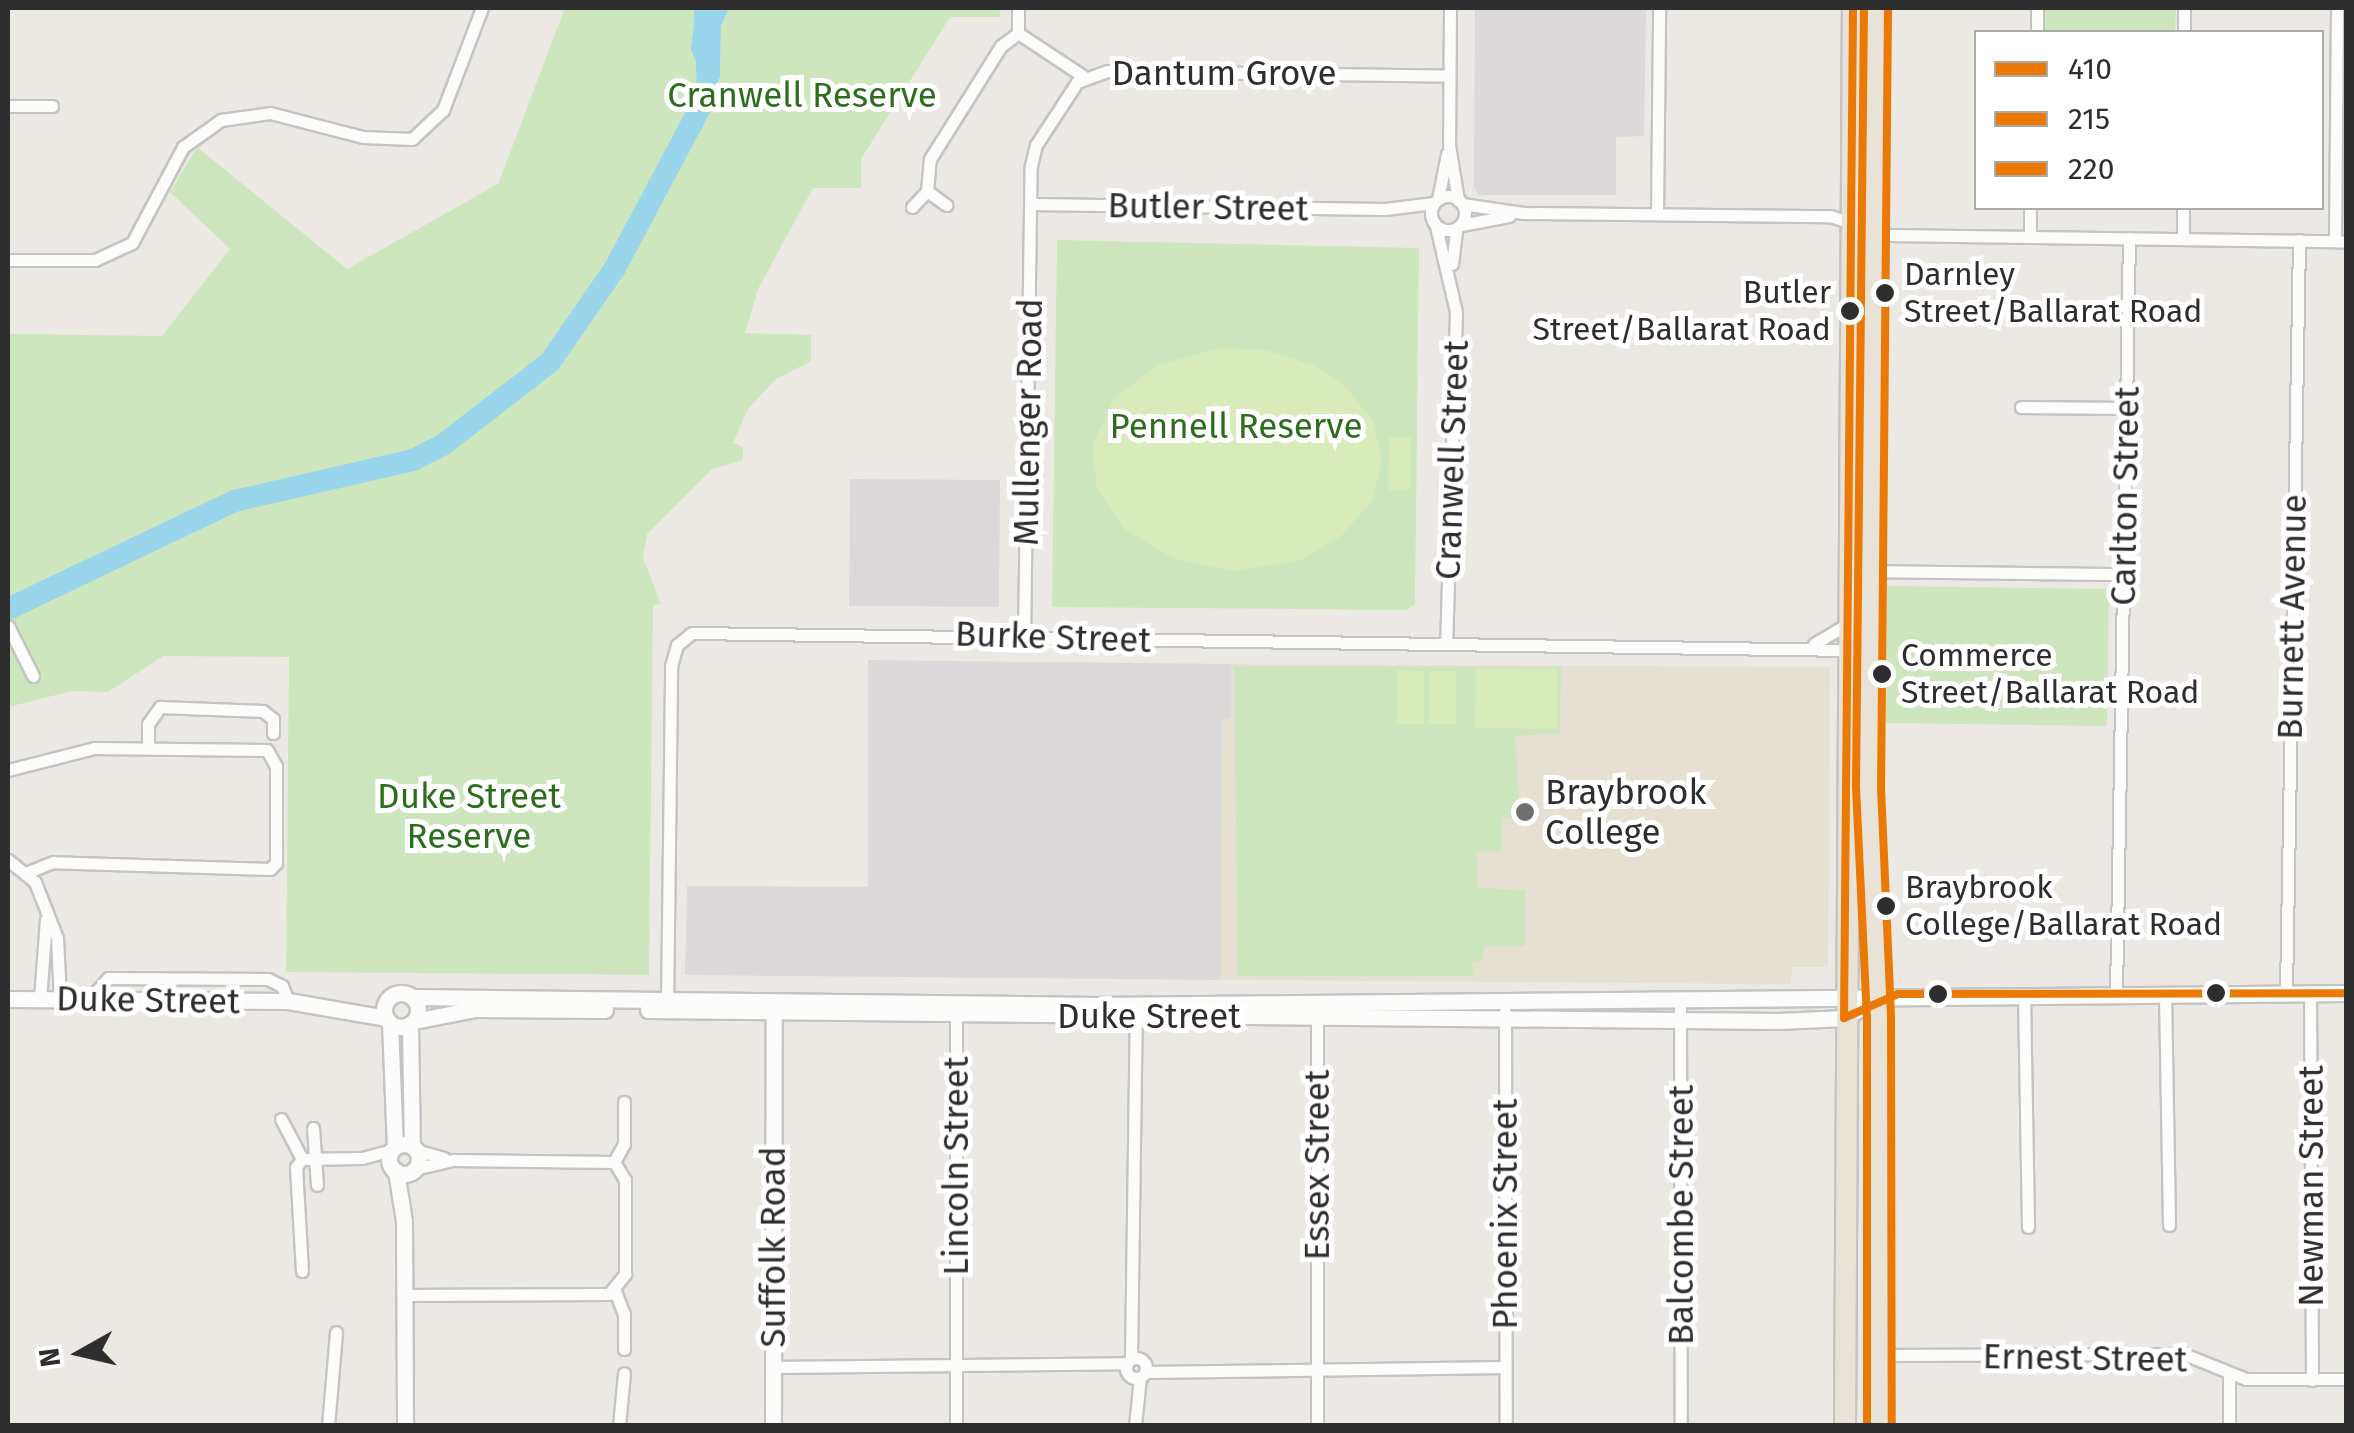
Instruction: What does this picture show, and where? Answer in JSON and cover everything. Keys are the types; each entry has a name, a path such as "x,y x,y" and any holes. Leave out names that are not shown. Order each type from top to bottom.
{"highway":[{"path":"1844,1426 1846,626 1853,8"},
{"path":"1876,8 1868,650 1869,870 1878,998 1880,1426"}],"street":[{"path":"8,260 95,260 132,243 184,147 220,120 270,113 363,136 412,139 443,110 482,8"},
{"path":"1018,8 1018,34"},
{"path":"1450,8 1449,145 1460,202 1523,213 1852,221 1890,235 2341,241 2342,68 2338,8"},
{"path":"1657,214 1659,8"},
{"path":"1018,34 1082,76"},
{"path":"912,207 928,190 930,159 1001,46 1018,34"},
{"name":"Dantum Grove","path":"1031,204 1036,145 1082,76 1108,71 1450,76"},
{"path":"8,106 52,106"},
{"path":"1436,201 1449,145"},
{"path":"928,190 946,205"},
{"name":"Butler Street","path":"1031,204 1385,209 1436,201 1460,202"},
{"name":"Cranwell Street","path":"1436,201 1434,224 1451,277"},
{"name":"Cranwell Street","path":"1446,644 1456,354 1451,277 1460,202"},
{"name":"Mullenger Road","path":"1024,639 1031,204"},
{"name":"Butler Street","path":"1385,209 1459,227"},
{"path":"2030,210 2030,236"},
{"path":"2183,210 2183,238"},
{"path":"1459,227 1523,213"},
{"name":"Carlton Street","path":"2116,995 2129,238"},
{"name":"Burnett Avenue","path":"2286,994 2298,240"},
{"path":"2021,406 2127,408"},
{"path":"1870,571 2123,574"},
{"path":"8,626 32,676"},
{"name":"Burke Street","path":"1800,646 1824,641 1846,626"},
{"name":"Burke Street","path":"667,1005 671,666 680,640 712,630 1024,639 1800,646 1868,650"},
{"path":"148,748 148,724 160,707 263,712 273,720 274,733"},
{"path":"8,770 94,748 267,750 276,766 276,863 264,871 52,862 28,872"},
{"path":"8,860 28,872 56,938 60,999"},
{"path":"40,999 46,915"},
{"name":"Newman Street","path":"2310,993 2312,1380"},
{"name":"Duke Street","path":"1317,1009 1506,1021 1680,1012 1844,996 2346,993"},
{"path":"2166,994 2169,1225"},
{"name":"Duke Street","path":"10,996 288,1001 390,997 772,1008 1136,1010 1505,1003 1844,1018 1878,998"},
{"path":"2024,996 2028,1227"},
{"path":"390,997 393,1148 403,1170 404,1426"},
{"path":"403,1170 414,1148 413,998"},
{"name":"Duke Street","path":"288,1001 412,1022 476,1009 667,1005"},
{"name":"Phoenix Street","path":"1505,1003 1506,1426"},
{"name":"Suffolk Road","path":"772,1008 772,1426"},
{"name":"Lincoln Street","path":"956,1009 956,1426"},
{"name":"Essex Street","path":"1317,1009 1317,1426"},
{"path":"1135,1426 1136,1010"},
{"name":"Balcombe Street","path":"1680,1012 1681,1426"},
{"path":"614,1162 624,1144 624,1102"},
{"path":"282,1119 302,1159"},
{"path":"313,1128 316,1185"},
{"path":"362,1158 393,1148 414,1148 453,1160"},
{"path":"302,1271 296,1167 302,1159 362,1158 403,1170 453,1160 614,1162"},
{"path":"614,1162 624,1180 625,1218 625,1274 615,1292"},
{"path":"405,1295 615,1292"},
{"path":"615,1292 624,1314 624,1349"},
{"path":"328,1426 336,1332"},
{"name":"Ernest Street","path":"1880,1355 2184,1354 2229,1373 2346,1379"},
{"path":"772,1368 1506,1367"},
{"path":"619,1426 624,1373"},
{"path":"2229,1373 2229,1426"}],"shaded area":[{"path":"1475,8 1646,8 1644,136 1616,137 1616,195 1479,195 1474,189"},
{"path":"850,479 1000,480 999,607 849,606"},
{"path":"868,660 1231,664 1231,718 1222,719 1221,980 685,975 687,886 868,887"},
{"name":"Braybrook College","path":"1231,664 1830,667 1828,967 1792,967 1791,984 1221,980 1222,718 1231,718"}],"green space":[{"path":"565,8 705,8 720,77 721,26 729,8 999,8 1001,17 950,17 861,159 861,188 813,188 758,289 745,333 811,335 811,361 776,379 748,409 733,443 743,447 743,460 712,469 647,534 643,558 661,604 653,605 649,975 286,972 289,657 163,656 108,692 72,691 8,707 8,334 162,336 230,249 170,192 197,147 347,269 498,184"},
{"path":"2044,8 2176,8 2175,30 2044,30"},
{"name":"Pennell Reserve","path":"1057,240 1419,248 1415,604 1406,610 1052,607"},
{"path":"1220,348 1266,350 1315,366 1341,382 1373,420 1382,462 1372,501 1341,536 1299,561 1233,571 1175,559 1124,529 1097,488 1092,446 1114,398 1158,365"},
{"path":"1389,437 1411,437 1410,490 1388,490"},
{"path":"1887,586 2109,589 2107,726 1886,723"},
{"path":"1234,666 1561,667 1560,733 1515,736 1520,818 1502,818 1502,851 1477,852 1478,888 1525,890 1525,946 1484,946 1482,961 1472,963 1474,976 1238,976"},
{"path":"1476,668 1558,669 1558,729 1475,728"},
{"path":"1397,670 1424,671 1424,724 1397,724"},
{"path":"1430,671 1456,671 1456,724 1429,724"}],"water":[{"path":"696,8 729,8 721,26 720,77 708,93 691,49"}],"waterway":[{"path":"8,609 234,501 413,460 444,444 550,362 615,268 708,93 705,8"}],"transit line":[{"name":"410","path":"1844,1018 1853,8"},
{"name":"215","path":"1864,8 1856,787 1867,1018 1867,1426"},
{"name":"220","path":"1888,8 1881,787 1891,1018 1892,1426"},
{"name":"410","path":"1844,1018 1898,994 2346,993"}],"place":[{"name":"Darnley Street/Ballarat Road","path":"1885,293"},
{"name":"Butler Street/Ballarat Road","path":"1850,311"},
{"name":"Commerce Street/Ballarat Road","path":"1882,674"},
{"name":"Braybrook College","path":"1525,812"},
{"name":"Braybrook College/Ballarat Road","path":"1886,906"}],"park label":[{"name":"Cranwell Reserve","path":"802,95"},
{"name":"Duke Street Reserve","path":"469,816"}]}
